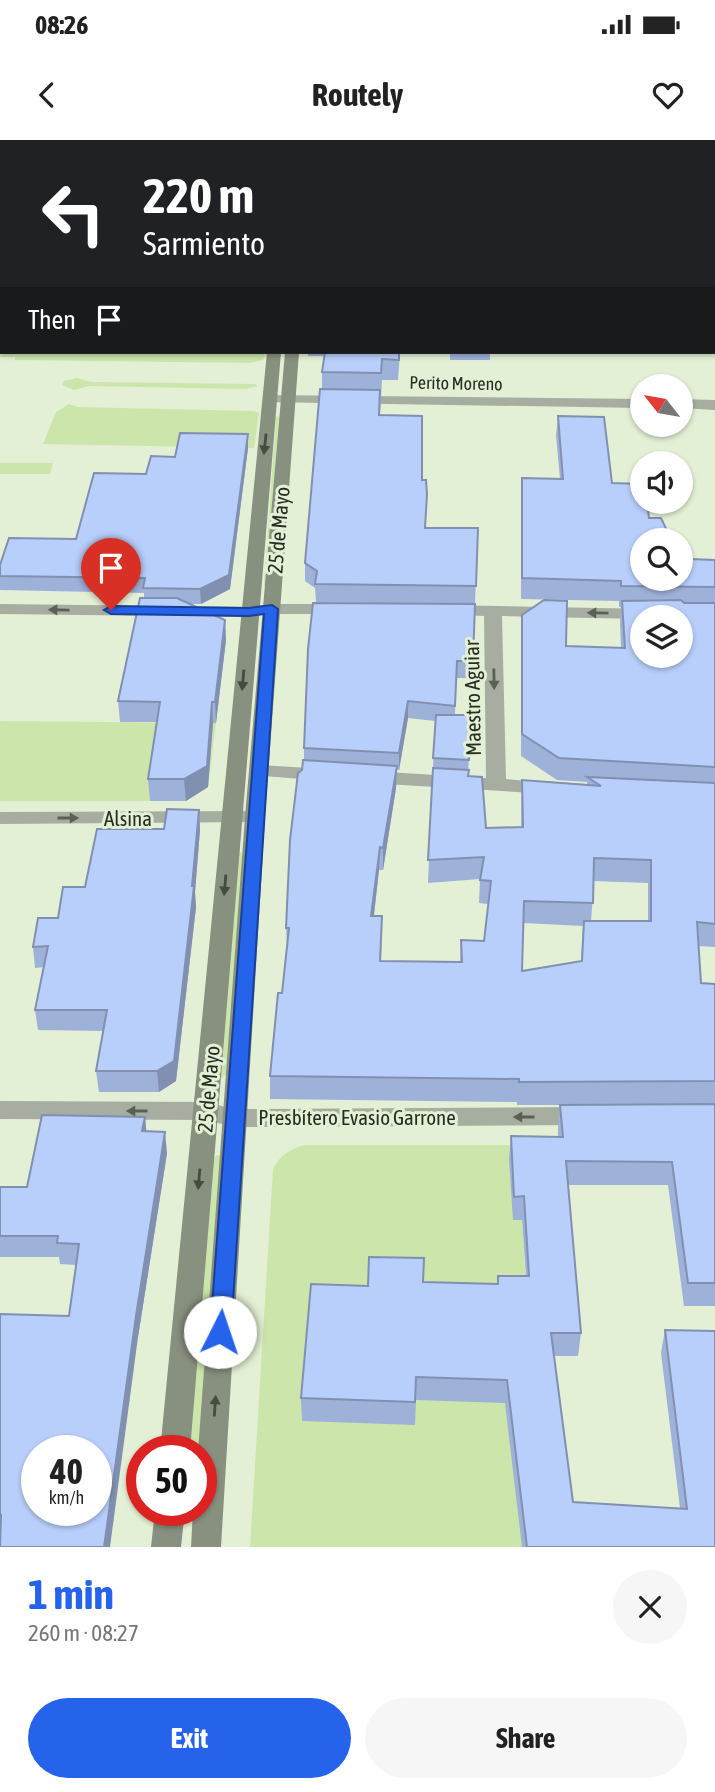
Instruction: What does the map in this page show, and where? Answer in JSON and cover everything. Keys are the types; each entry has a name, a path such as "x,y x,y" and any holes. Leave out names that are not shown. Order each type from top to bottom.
{"main road":[{"name":"25 de Mayo","path":"176,1435 274,354"},
{"name":"25 de Mayo","path":"206,1547 255,817 292,354"},
{"path":"166,1547 168,1526"}],"street":[{"name":"Perito Moreno","path":"270,399 630,404"},
{"path":"693,404 715,405"},
{"path":"0,609 249,612 272,609 355,609"},
{"path":"424,610 630,614"},
{"name":"Maestro Aguiar","path":"494,610 496,785"},
{"path":"259,771 564,789"},
{"name":"Alsina","path":"0,818 255,817"},
{"name":"Presbítero Evasio Garrone","path":"0,1110 206,1111 234,1118 605,1116"}],"shaded area":[{"path":"0,354 265,354 263,360 250,363 15,360 15,357 0,357"},
{"path":"77,378 91,382 258,386 246,389 89,386 74,390 62,385 64,381"},
{"path":"69,404 78,407 259,413 254,448 43,444 56,412"},
{"path":"279,416 266,585 264,585 276,417"},
{"path":"0,463 53,463 50,474 0,474"},
{"path":"0,721 216,723 208,787 186,801 0,801"},
{"path":"243,852 227,1074 221,1078 218,1074 239,853"},
{"path":"305,1145 559,1145 522,1220 527,1300 522,1547 250,1547 273,1169 286,1153"},
{"path":"217,1155 222,1157 199,1435 191,1435 214,1158"}],"building":[{"path":"325,354 399,354 399,360 382,359 381,373 322,372"},
{"path":"320,389 380,390 379,415 422,416 422,480 426,480 427,494 425,528 478,528 476,586 315,584 317,571 305,563"},
{"path":"558,416 604,417 612,483 630,484 630,514 648,514 649,518 661,518 666,528 630,528 630,586 621,586 621,581 522,578 522,478 563,479"},
{"path":"180,433 248,434 229,575 200,589 143,588 145,578 0,576 0,565 9,538 76,539 94,473 146,474 151,456 175,457"},
{"path":"693,559 715,560 715,587 693,587"},
{"path":"140,598 177,598 225,620 215,702 212,702 207,766 184,779 148,779 160,702 118,701"},
{"path":"544,600 567,601 566,646 625,648 622,601 681,600 684,603 715,603 715,767 559,758 522,734 522,615"},
{"path":"313,603 475,604 473,661 457,661 455,706 408,701 399,753 304,748 308,649"},
{"path":"436,715 471,715 469,760 433,758"},
{"path":"303,760 397,766 383,848 380,847 371,916 382,916 380,961 462,962 461,940 484,941 491,881 480,880 484,857 428,860 433,768 469,770 468,776 482,777 486,828 523,827 522,780 601,786 587,777 715,783 715,924 697,922 701,983 715,984 715,1081 519,1082 519,1079 270,1076 278,993 282,993 289,928 286,928 290,840 298,773 302,770","holes":["594,858 651,860 651,921 584,921 582,961 522,971 524,901 593,903"]},
{"path":"167,809 199,810 194,886 174,1061 157,1071 96,1071 107,1010 35,1010 48,946 33,947 38,918 58,918 63,887 85,887 97,829 164,829"},
{"path":"715,1104 715,1283 688,1283 672,1162 566,1161 581,1333 551,1333 573,1502 687,1509 665,1330 715,1331 715,1547 527,1547 507,1380 416,1377 415,1402 301,1398 311,1284 368,1286 369,1257 424,1258 423,1282 498,1284 498,1276 529,1276 524,1196 514,1197 511,1136 563,1137 560,1105"},
{"path":"42,1115 145,1117 142,1131 165,1132 112,1489 112,1435 21,1435 21,1526 107,1526 104,1547 0,1547 0,1314 69,1316 79,1244 57,1243 58,1236 0,1236 0,1187 27,1187"}],"route":[{"path":"111,610 249,612 272,609 220,1332"}]}
